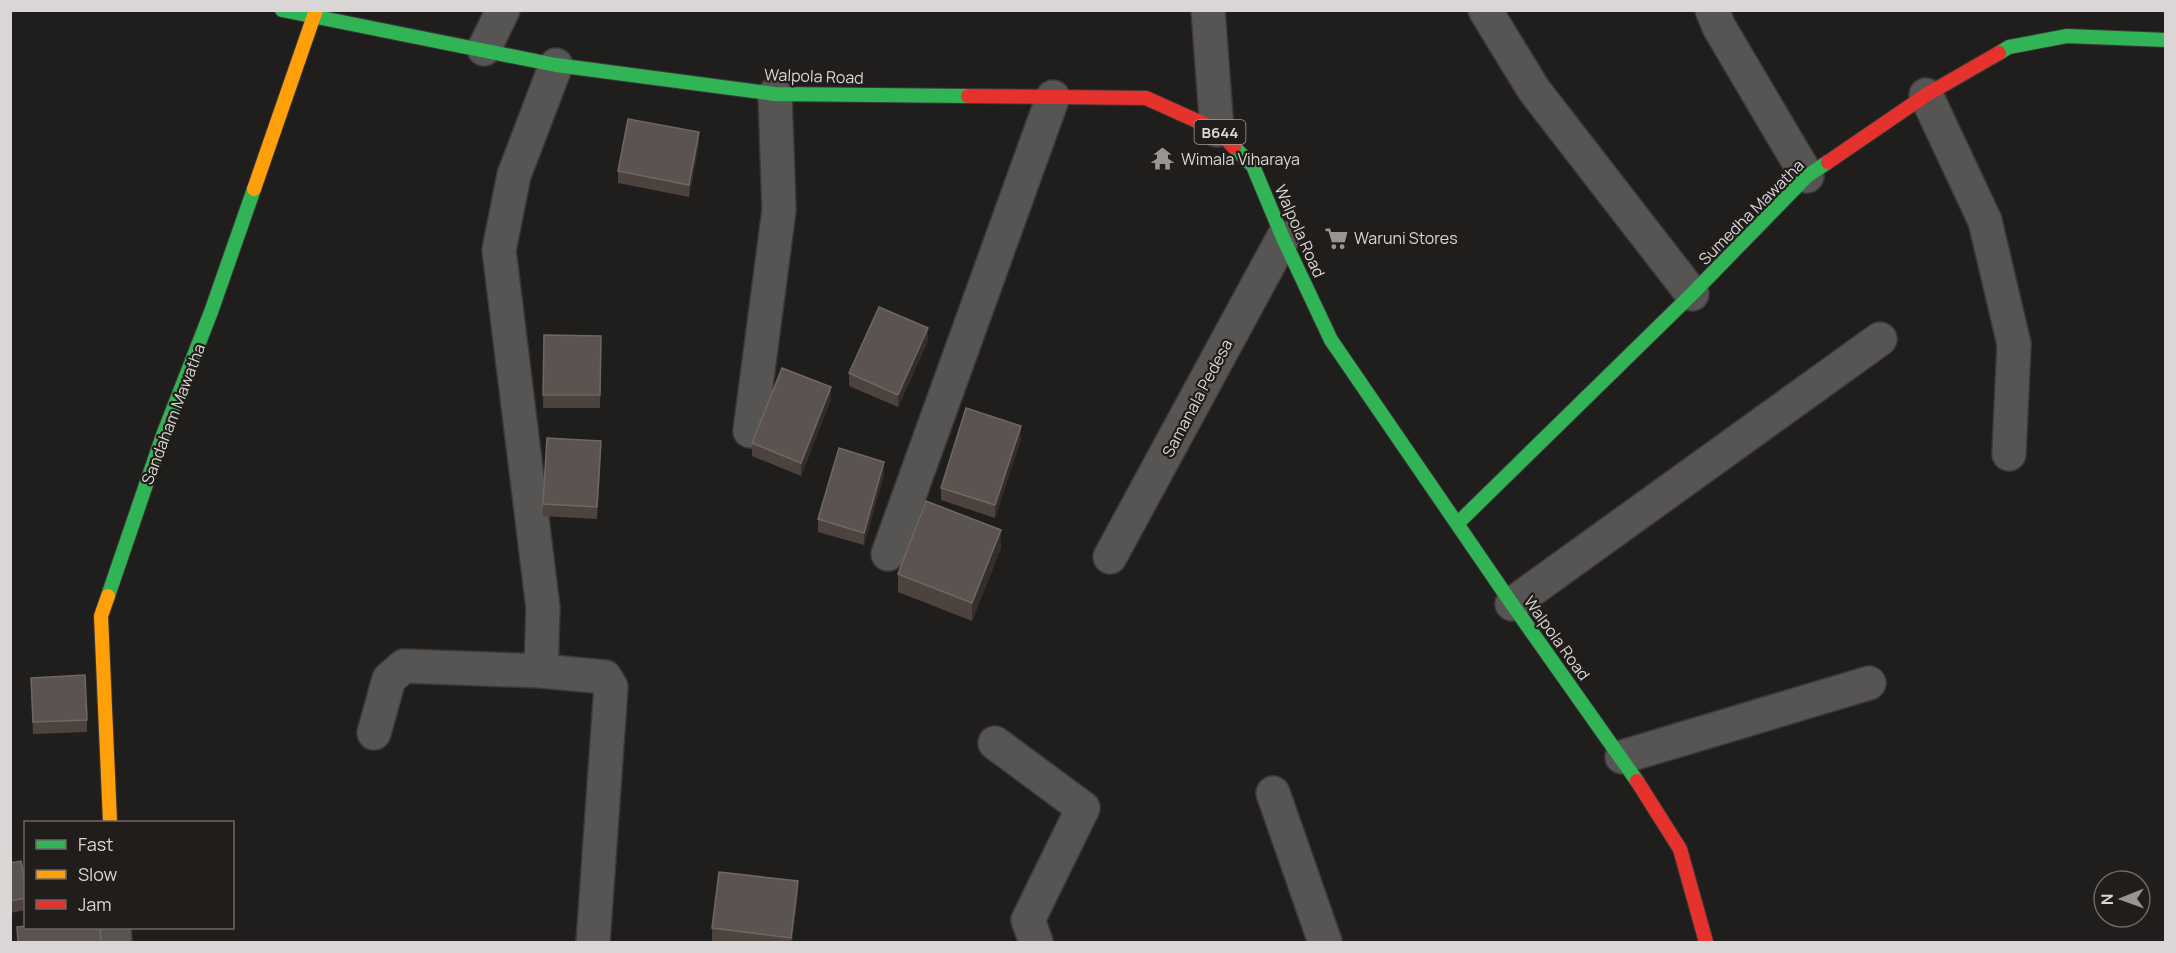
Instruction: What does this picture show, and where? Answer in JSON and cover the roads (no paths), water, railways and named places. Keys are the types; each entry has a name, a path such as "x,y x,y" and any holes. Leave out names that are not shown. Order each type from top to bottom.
{"main road":[{"name":"Walpola Road","path":"282,10 315,14 556,65 775,94 1146,98 1217,130 1253,166 1331,340 1512,604 1622,757 1680,849 1706,942"},
{"name":"Sandaham Mawatha","path":"110,821 101,616 163,435 211,312 315,14"},
{"name":"Sumedha Mawatha","path":"1458,523 1692,294 1807,176 1926,95 2009,47 2067,36 2166,40"}],"street":[{"path":"484,49 503,10"},
{"path":"1208,10 1217,130"},
{"path":"1485,10 1534,90 1692,294"},
{"path":"1712,10 1719,27 1807,176"},
{"path":"541,670 543,608 499,250 514,175 556,65"},
{"path":"750,431 779,210 775,94"},
{"path":"1926,95 1985,221 2014,344 2009,454"},
{"path":"888,554 1053,97"},
{"name":"Samanala Pedesa","path":"1110,557 1284,238"},
{"path":"1512,604 1880,339"},
{"path":"374,733 389,679 404,666 541,670 605,676 611,687 593,942"},
{"path":"1622,757 1869,683"},
{"path":"995,743 1083,808 1028,920 1036,942"},
{"path":"1273,793 1325,942"}],"place":[{"name":"Wimala Viharaya","path":"1163,159"},
{"name":"Waruni Stores","path":"1336,238"}]}
